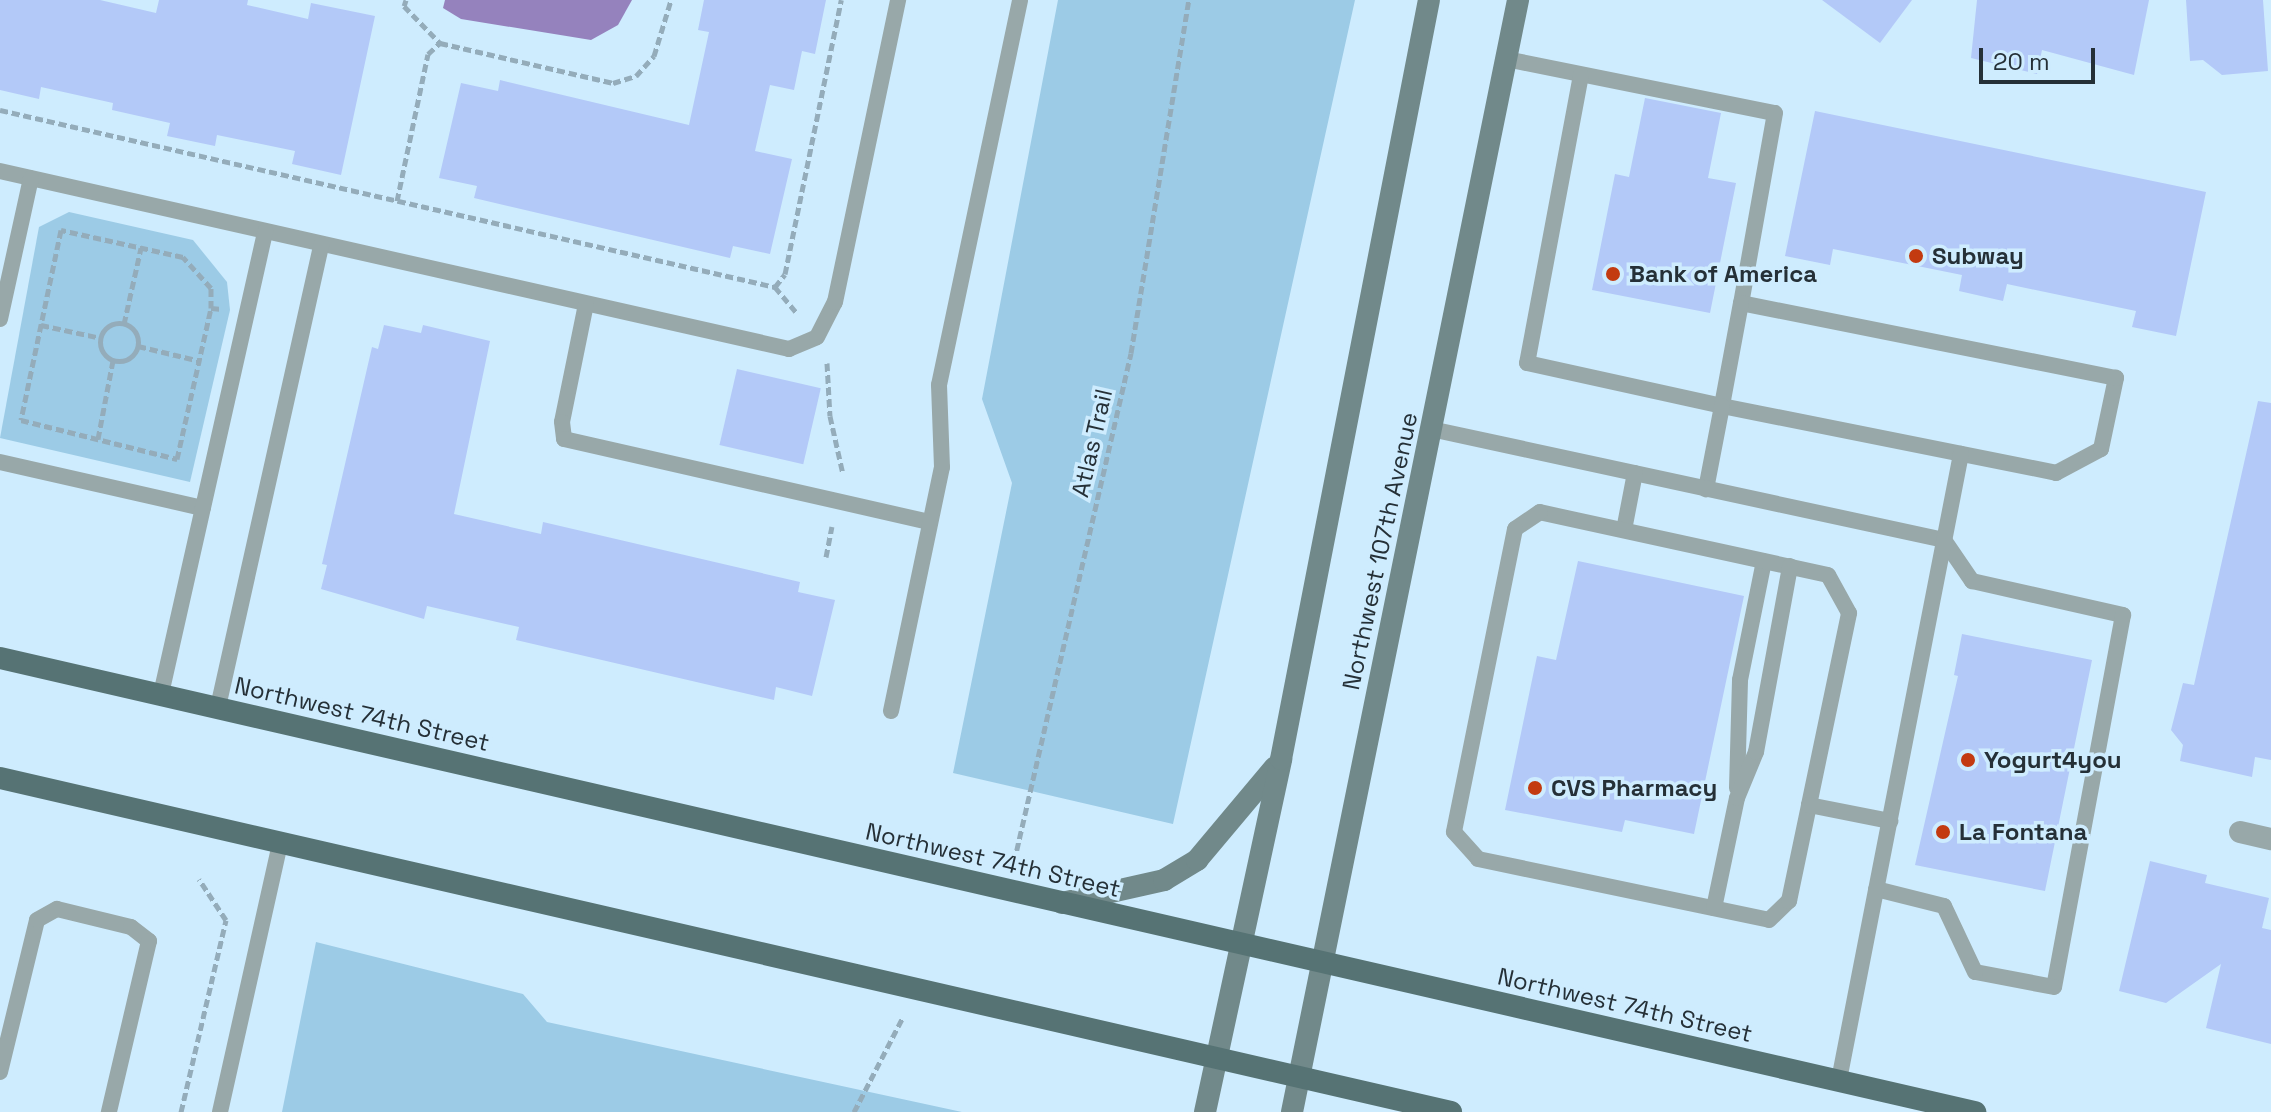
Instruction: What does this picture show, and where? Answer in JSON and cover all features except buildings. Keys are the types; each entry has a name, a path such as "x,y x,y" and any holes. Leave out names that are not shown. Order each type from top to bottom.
{"main road":[{"path":"1205,1112 1281,759 1429,0"},
{"name":"Northwest 107th Avenue","path":"1292,1112 1518,0"},
{"name":"Northwest 74th Street","path":"0,658 1975,1112"},
{"path":"1062,903 1164,880 1197,860 1281,759"},
{"path":"0,778 1451,1112"}],"street":[{"path":"2240,832 2271,839"}],"lane":[{"path":"0,171 789,349 817,337 835,302 898,0"},
{"path":"891,711 942,467 939,385 1020,0"},
{"path":"1506,59 1775,113 1706,489"},
{"path":"1581,75 1527,363 1722,406 2056,473 2101,449 2116,378 1741,303"},
{"path":"0,319 31,178"},
{"path":"161,694 265,232"},
{"path":"218,707 321,245"},
{"path":"586,304 562,422 564,439 930,522"},
{"path":"1431,429 1944,540 1972,581 2123,615 2054,987 1975,972 1944,906 1876,889"},
{"path":"1839,1080 1961,454"},
{"path":"0,462 203,508"},
{"path":"1624,530 1635,473"},
{"path":"1540,512 1624,530 1828,575 1849,613 1789,901 1769,920 1478,859 1454,832 1515,529 1540,512"},
{"path":"1714,908 1737,798 1740,680 1764,561"},
{"path":"1737,798 1756,752 1790,566"},
{"path":"1809,805 1890,821"},
{"path":"220,1112 280,843"},
{"path":"0,1072 37,920 57,909 131,927 149,941 109,1112"}],"path":[{"path":"406,0 404,6 440,43 613,83 636,76 654,56 671,0"},
{"path":"775,287 785,274 841,0"},
{"name":"Atlas Trail","path":"1008,890 1131,353 1189,0"},
{"path":"397,201 428,54 440,43"},
{"path":"0,110 775,287 817,337 829,368 830,416 845,465 826,557"},
{"path":"61,230 141,248 183,257 197,268 211,288 211,308 177,459 21,420 61,230"},
{"path":"124,324 141,248"},
{"path":"211,308 247,314"},
{"path":"124,324 134,331 138,346 130,358 113,360 104,354 101,338 112,325 124,324"},
{"path":"41,325 101,338"},
{"path":"138,346 200,361"},
{"path":"98,439 113,360"},
{"path":"181,1112 226,920 199,879"},
{"path":"854,1112 887,1056 916,987"}],"shaded area":[{"path":"445,0 632,0 618,25 591,40 461,19 443,8"},
{"path":"1058,0 1355,0 1173,824 953,773 1012,483 982,399"},
{"path":"69,212 193,240 227,282 230,310 190,482 0,438 39,227"},
{"path":"316,942 523,994 547,1022 962,1112 282,1112"}],"place":[{"name":"Subway","path":"1916,256"},
{"name":"Bank of America","path":"1613,274"},
{"name":"Yogurt4you","path":"1968,760"},
{"name":"CVS Pharmacy","path":"1535,788"},
{"name":"La Fontana","path":"1943,832"}]}
